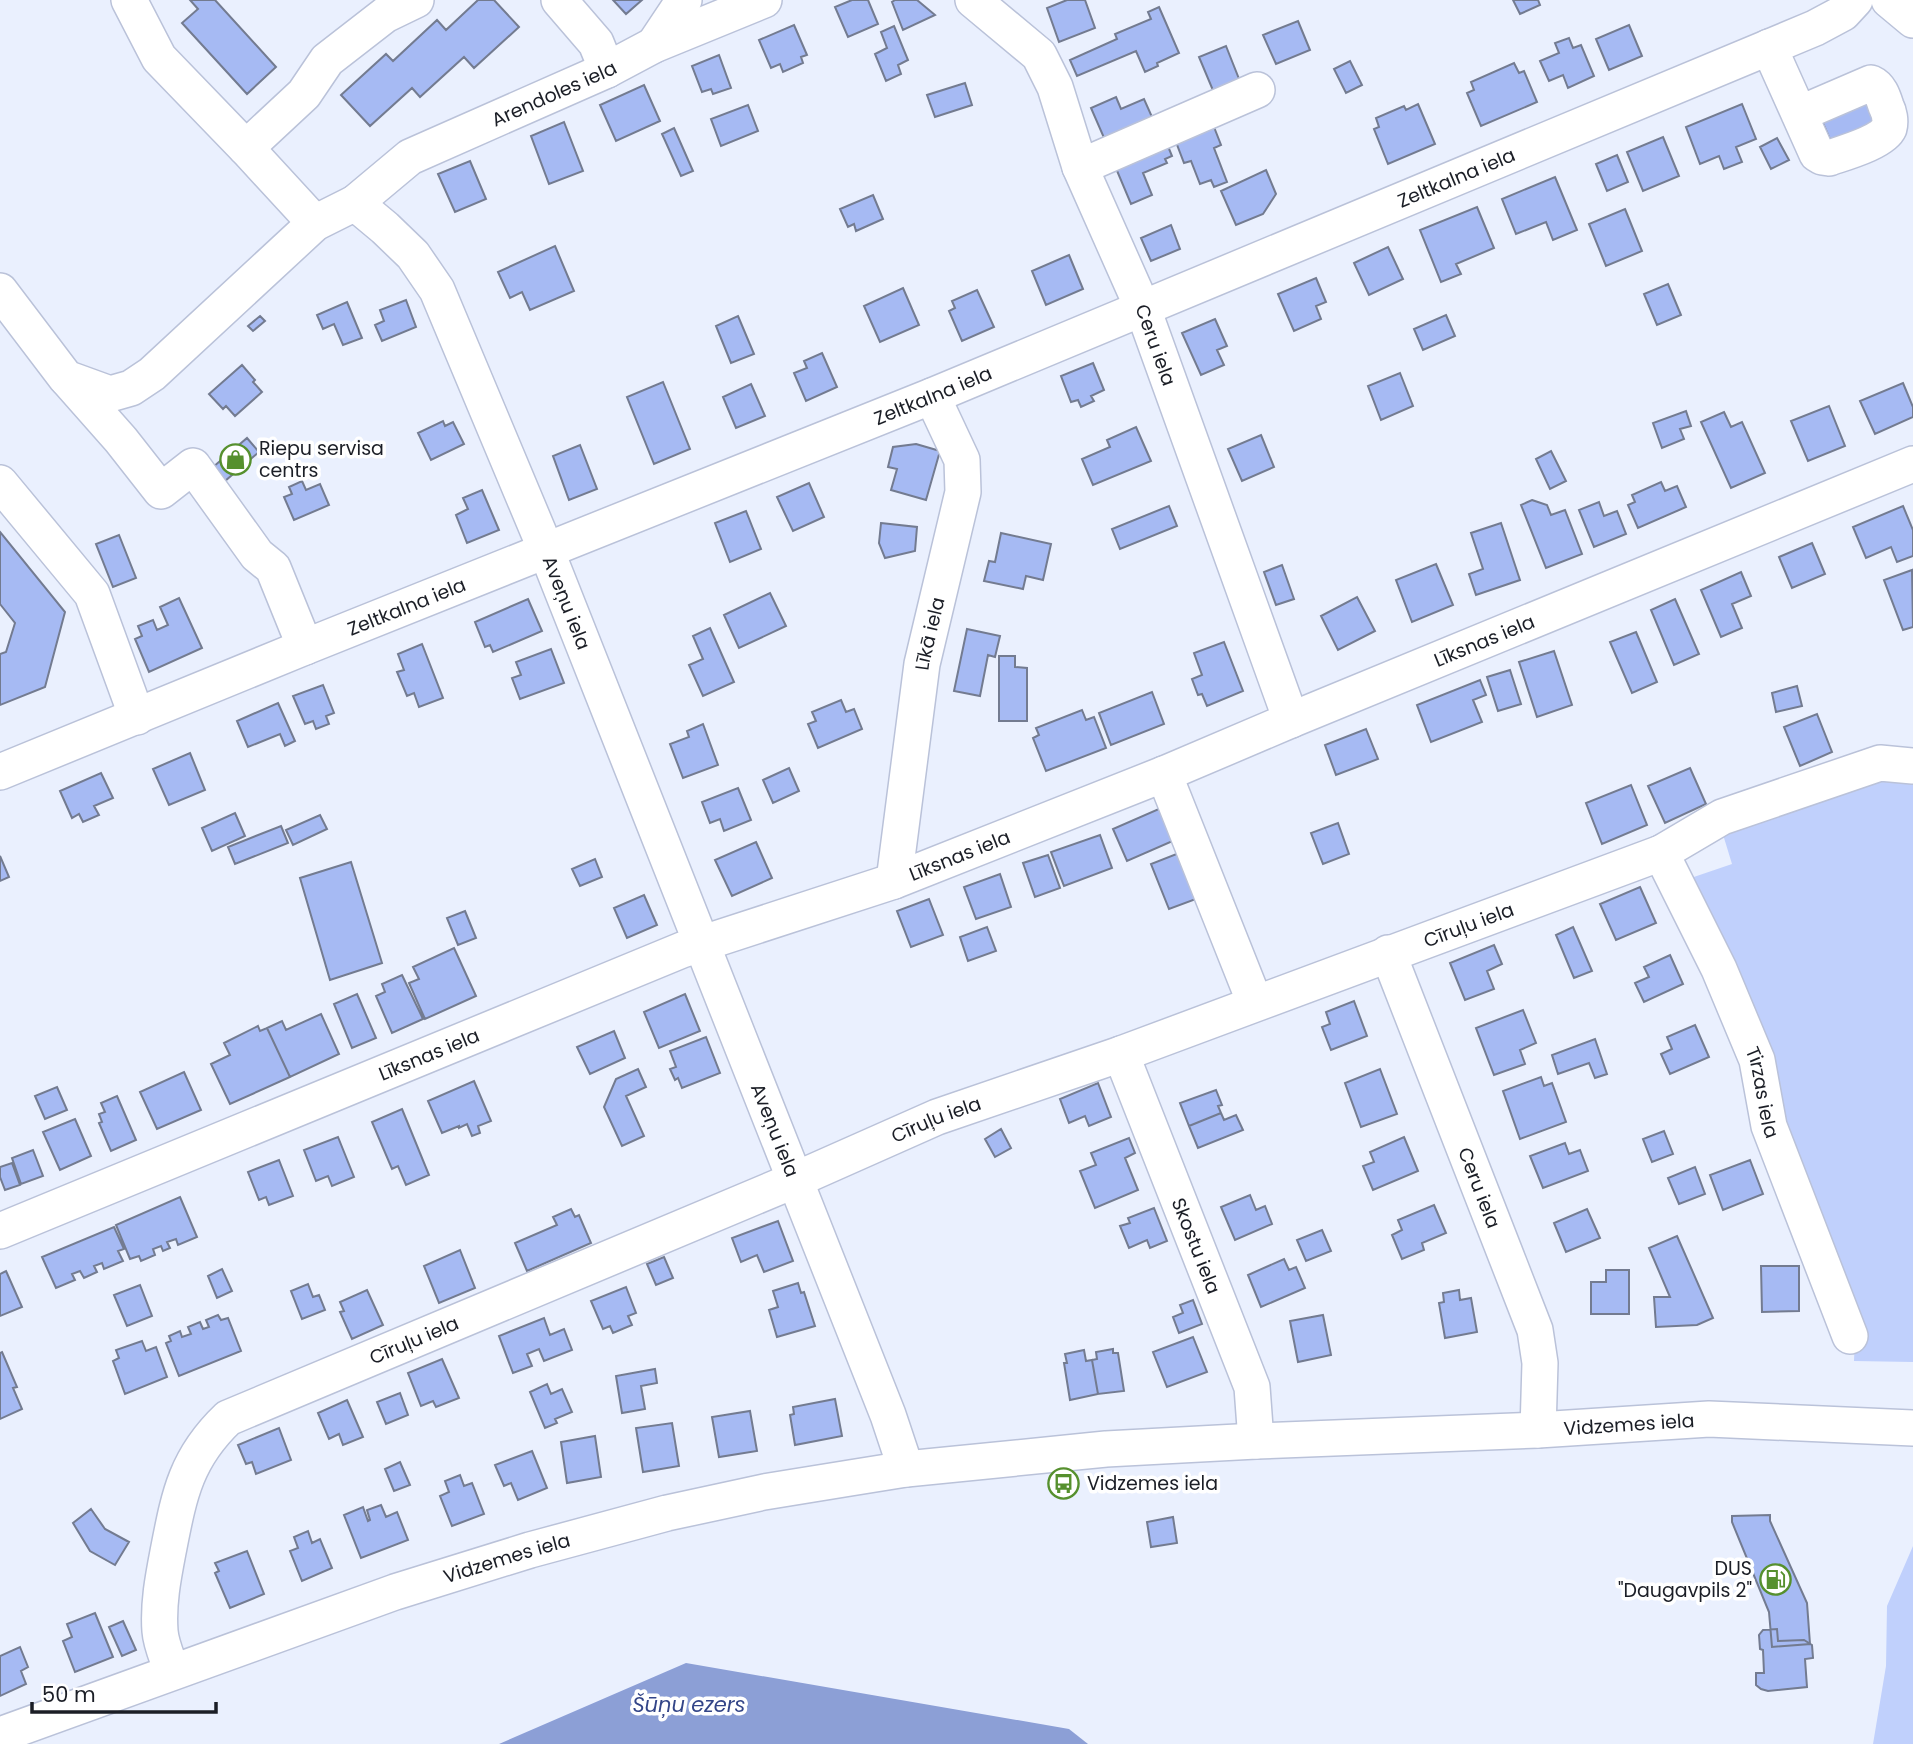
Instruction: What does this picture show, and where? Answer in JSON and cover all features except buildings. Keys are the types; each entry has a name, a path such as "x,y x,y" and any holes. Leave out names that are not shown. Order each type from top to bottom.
{"street":[{"path":"129,0 159,58 315,223"},
{"path":"246,148 304,94 327,60 385,15 416,0"},
{"path":"559,0 596,43 607,70"},
{"path":"654,45 684,0"},
{"name":"Arendoles iela","path":"355,203 410,158 607,70 654,45 764,0"},
{"name":"Ceru iela","path":"973,0 1039,54 1055,87 1080,167 1143,309 1291,720"},
{"name":"Zeltkalna iela","path":"0,772 1143,309 1815,28 1843,13 1855,0"},
{"path":"1889,0 1913,20"},
{"path":"1769,47 1799,114"},
{"path":"1080,167 1257,90"},
{"path":"66,378 110,394 131,388 152,374 315,223 355,203"},
{"name":"Aveņu iela","path":"355,203 413,255 437,290 546,550 883,1403 906,1469"},
{"path":"0,291 66,378 121,440 161,491 193,466 257,555 273,568 305,647"},
{"name":"Līkā iela","path":"894,881 922,664 963,492 962,460 932,396"},
{"name":"Līksnas iela","path":"0,1231 657,961 894,881 1164,774 1913,464"},
{"path":"0,483 92,594 137,717"},
{"name":"Cīruļu iela","path":"172,1672 160,1634 160,1595 178,1499 196,1457 212,1434 228,1418 795,1180 937,1117 1121,1054 1661,853 1723,817 1880,763 1913,766"},
{"path":"1164,774 1255,1003"},
{"name":"Tirzas iela","path":"1661,853 1719,970 1757,1060 1769,1126 1850,1336"},
{"name":"Ceru iela","path":"1388,953 1535,1330 1540,1363 1538,1430"},
{"name":"Skostu iela","path":"1121,1054 1252,1387 1256,1441"},
{"name":"Vidzemes iela","path":"0,1735 395,1592 530,1550 667,1513 764,1492 906,1469 1106,1449 1538,1430 1710,1419 1913,1428"}],"shaded area":[{"path":"1878,770 1913,772 1913,1362 1854,1361 1855,1336 1685,880 1732,864 1721,828"},
{"path":"1913,1546 1913,1744 1873,1744 1886,1666 1887,1606"}],"water":[{"name":"Šūņu ezers","path":"686,1663 1069,1729 1088,1744 499,1744"}],"place":[{"name":"Riepu servisa centrs","path":"236,459"},
{"name":"Vidzemes iela","path":"1064,1483"},
{"name":"DUS \"Daugavpils 2\"","path":"1775,1579"}]}
